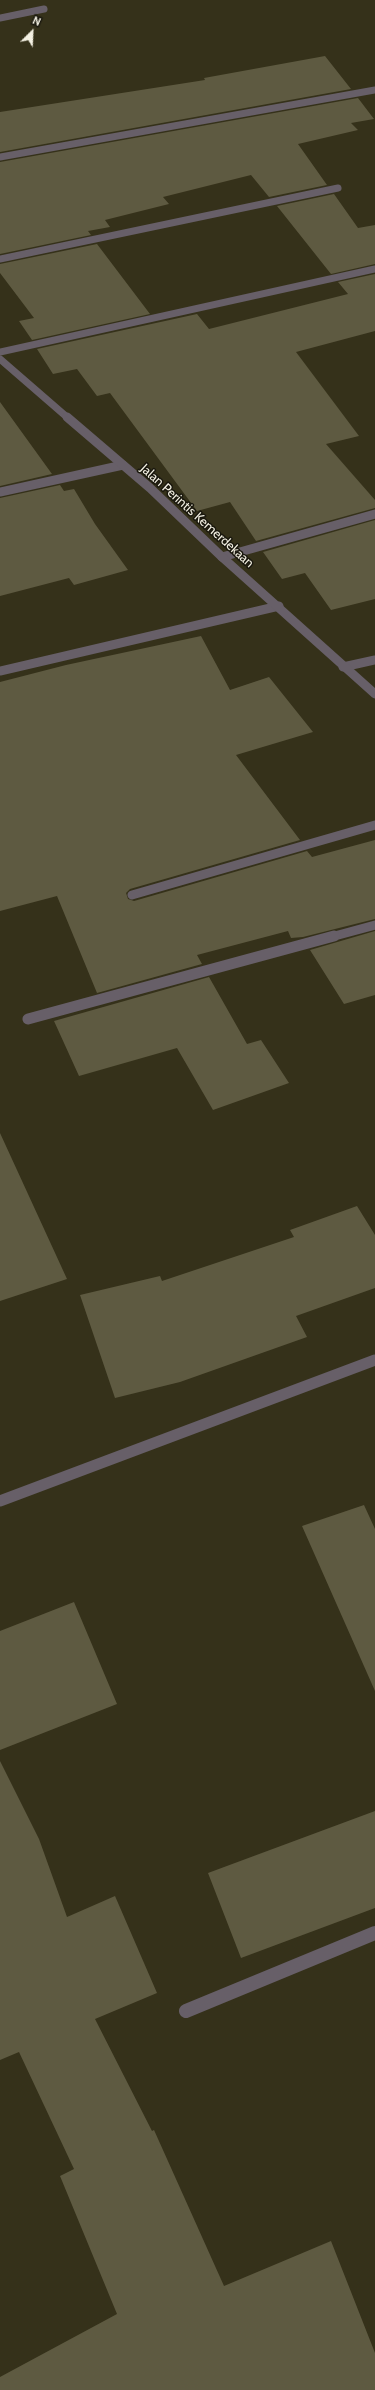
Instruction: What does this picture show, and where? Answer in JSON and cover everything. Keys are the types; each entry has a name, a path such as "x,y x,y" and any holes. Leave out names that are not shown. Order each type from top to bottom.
{"street":[{"path":"0,18 44,9"},
{"path":"0,157 375,90"},
{"path":"0,260 338,188"},
{"path":"0,352 375,269"},
{"name":"Jalan Perintis Kemerdekaan","path":"0,359 123,465 222,557 279,606 343,668 375,694"},
{"path":"0,492 123,465"},
{"path":"222,557 375,514"},
{"path":"0,671 279,606"},
{"path":"343,668 375,660"},
{"path":"132,894 375,825"},
{"path":"28,1019 375,925"},
{"path":"0,1501 375,1360"},
{"path":"186,2011 375,1933"}],"building":[{"path":"325,56 351,89 0,152 0,112 205,80 204,78"},
{"path":"358,98 374,119 351,123 358,130 298,144 327,185 269,197 251,175 163,197 169,204 105,220 110,227 88,231 91,235 0,254 0,162"},
{"path":"334,194 358,228 375,225 375,264 331,274 277,206"},
{"path":"97,244 150,314 32,340 19,321 34,318 0,273 0,264"},
{"path":"375,274 375,331 296,352 359,436 326,444 375,500 375,508 256,541 230,502 197,511 110,393 97,396 77,369 53,374 37,349 197,314 209,329 348,294 338,282"},
{"path":"0,402 52,474 0,486"},
{"path":"60,485 64,491 74,489 95,524 128,570 74,585 69,578 0,596 0,498"},
{"path":"375,520 375,599 331,610 305,573 282,579 263,552"},
{"path":"201,636 230,690 269,677 313,732 236,755 300,840 130,889 126,893 128,899 134,901 307,851 312,857 375,840 375,919 303,937 291,938 288,931 197,955 202,964 97,993 57,896 0,911 0,682 66,665"},
{"path":"375,931 375,995 344,1004 310,950"},
{"path":"209,977 247,1044 261,1040 289,1083 213,1110 177,1048 79,1076 54,1021"},
{"path":"0,1133 67,1279 0,1301"},
{"path":"357,1206 375,1235 375,1288 296,1316 307,1337 180,1382 115,1398 80,1295 160,1276 162,1281 294,1237 290,1230"},
{"path":"364,1505 375,1529 375,1691 302,1526"},
{"path":"74,1602 117,1704 0,1750 0,1631"},
{"path":"0,1761 39,1839 67,1917 115,1896 157,1993 95,2019 152,2131 154,2130 224,2286 331,2241 375,2353 375,2390 0,2390 0,2377 117,2314 60,2176 74,2169 19,2052 0,2060"},
{"path":"375,1811 375,1908 241,1958 208,1873"}]}
